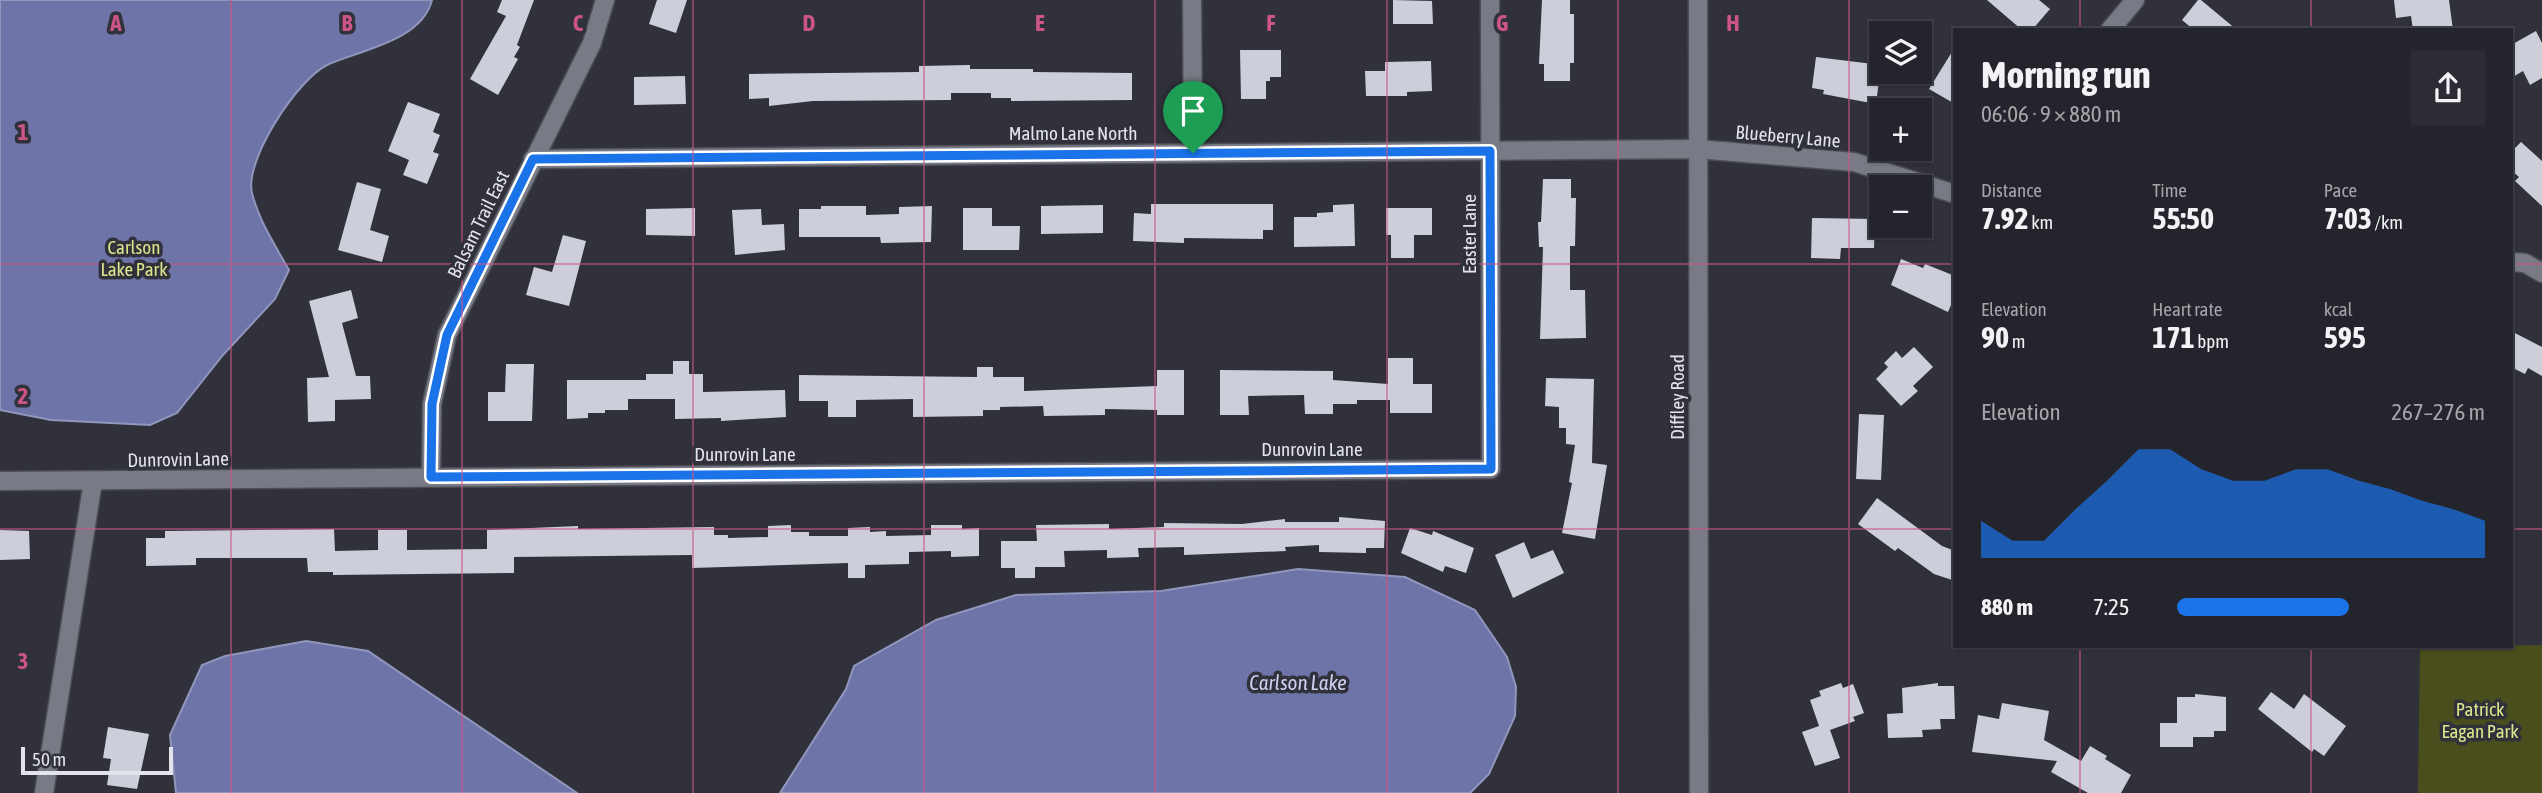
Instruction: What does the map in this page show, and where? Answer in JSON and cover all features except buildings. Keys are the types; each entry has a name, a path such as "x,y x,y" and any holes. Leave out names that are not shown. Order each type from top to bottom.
{"street":[{"name":"Balsam Trail East","path":"431,477 432,404 447,335 592,43 605,0"},
{"path":"1192,0 1193,153"},
{"name":"Easter Lane","path":"1490,0 1491,469"},
{"name":"Diffley Road","path":"1698,0 1699,793"},
{"path":"2112,28 2135,0"},
{"name":"Malmo Lane North","path":"533,159 1697,149"},
{"name":"Blueberry Lane","path":"1697,149 1854,162 1953,193"},
{"path":"2513,262 2525,263 2542,273"},
{"name":"Dunrovin Lane","path":"0,481 1491,469"},
{"path":"44,793 93,481"}],"green space":[{"name":"Patrick Eagan Park","path":"2513,645 2542,645 2542,793 2418,793 2420,648 2513,648"}],"water":[{"name":"Carlson Lake Park","path":"0,0 432,0 426,14 403,35 327,65 315,73 288,103 256,161 252,193 263,223 289,270 275,299 223,355 177,413 150,425 51,420 0,410"},
{"name":"Carlson Lake","path":"1298,569 1405,577 1475,610 1507,657 1516,687 1515,716 1489,774 1470,793 780,793 846,689 854,666 936,620 1016,595 1161,591"},
{"path":"306,641 368,651 577,793 176,793 170,735 202,665 225,656"}],"route":[{"path":"1490,151 1491,469 431,477 432,404 447,335 533,159 1193,153 1490,151"}]}
